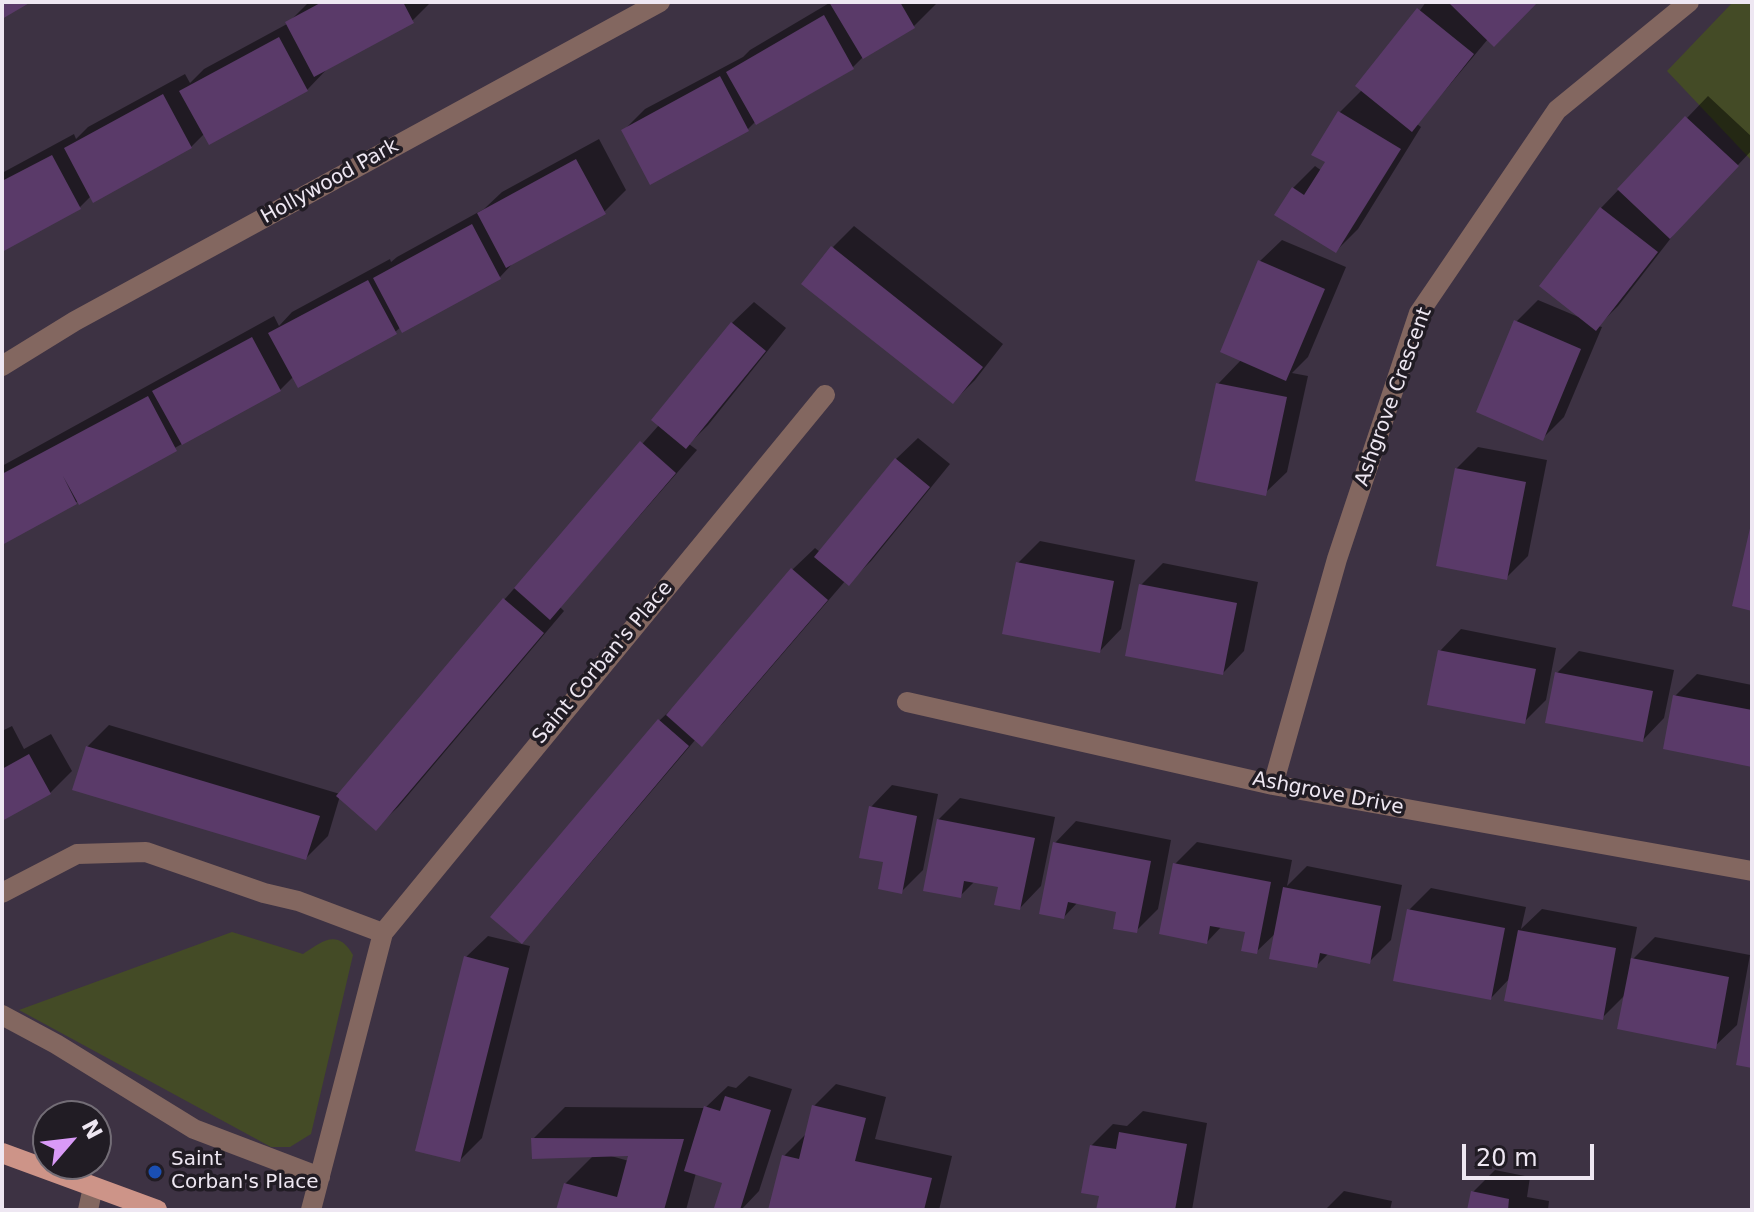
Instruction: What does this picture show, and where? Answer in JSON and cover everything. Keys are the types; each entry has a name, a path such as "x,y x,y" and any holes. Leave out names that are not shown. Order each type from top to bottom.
{"main road":[{"path":"2,1153 157,1210"}],"street":[{"name":"Hollywood Park","path":"2,366 75,321 660,2"},
{"name":"Ashgrove Crescent","path":"1273,785 1337,559 1419,313 1557,110 1689,2"},
{"name":"Saint Corban's Place","path":"311,1210 383,933 825,395"},
{"name":"Ashgrove Drive","path":"907,702 1273,785 1752,871"},
{"path":"2,893 77,854 146,852 264,893 298,901 383,933"},
{"path":"2,1015 56,1044 194,1129 320,1177"},
{"path":"88,1210 93,1187"}],"green space":[{"path":"1733,2 1752,2 1752,161 1667,71"},
{"path":"232,932 303,954 323,941 336,939 353,955 311,1134 290,1147 271,1147 19,1010"}],"building":[{"path":"2,2 31,2 2,19"},
{"path":"322,2 403,2 414,23 314,77 285,22"},
{"path":"829,2 900,2 915,28 863,59"},
{"path":"1451,2 1538,2 1494,47"},
{"path":"1417,8 1474,54 1412,132 1355,86"},
{"path":"824,15 854,69 756,125 726,72"},
{"path":"279,37 308,91 209,145 179,91"},
{"path":"720,76 749,131 650,185 621,130"},
{"path":"163,94 192,148 93,203 64,148"},
{"path":"1338,111 1401,149 1336,253 1274,215 1292,187 1304,195 1325,162 1311,155"},
{"path":"1685,116 1739,166 1670,239 1617,189"},
{"path":"52,155 81,209 2,252 2,181"},
{"path":"576,159 606,214 506,268 477,213"},
{"path":"1600,207 1658,252 1596,331 1539,286"},
{"path":"472,224 501,279 402,333 373,278"},
{"path":"831,246 983,367 953,404 801,284"},
{"path":"1258,260 1325,289 1286,381 1220,352"},
{"path":"368,280 397,334 298,388 268,333"},
{"path":"1514,320 1581,349 1543,441 1476,412"},
{"path":"731,322 766,351 686,449 651,420"},
{"path":"252,337 281,391 182,445 152,391"},
{"path":"1216,383 1287,397 1266,496 1195,481"},
{"path":"148,396 177,451 79,505 63,476 77,504 2,545 2,474"},
{"path":"640,441 676,473 550,620 514,588"},
{"path":"895,458 930,487 849,586 814,557"},
{"path":"1455,468 1526,482 1507,580 1436,566"},
{"path":"1752,524 1752,611 1732,606"},
{"path":"1016,562 1114,581 1100,653 1002,634"},
{"path":"791,568 828,600 702,747 666,715"},
{"path":"1139,584 1237,603 1223,675 1125,656"},
{"path":"503,598 544,633 376,831 336,796"},
{"path":"1438,650 1536,669 1525,724 1427,705"},
{"path":"1555,672 1653,691 1643,742 1545,723"},
{"path":"1673,695 1752,710 1752,767 1663,749"},
{"path":"658,719 689,746 522,944 490,917"},
{"path":"86,746 320,816 306,860 72,790"},
{"path":"29,754 51,794 2,821 2,769"},
{"path":"869,806 917,816 902,894 878,889 883,862 859,858"},
{"path":"937,819 1035,838 1020,910 994,905 998,887 964,881 961,898 923,891"},
{"path":"1053,842 1151,861 1137,933 1113,929 1116,912 1068,902 1064,919 1039,914"},
{"path":"1173,863 1271,882 1257,954 1241,951 1245,932 1210,926 1207,944 1159,934"},
{"path":"1283,887 1381,906 1370,964 1320,953 1317,968 1269,959"},
{"path":"1407,909 1505,928 1491,1000 1393,981"},
{"path":"1518,930 1616,948 1603,1020 1504,1001"},
{"path":"464,956 509,968 460,1162 415,1151"},
{"path":"1631,958 1729,977 1716,1049 1617,1029"},
{"path":"1752,987 1752,1068 1736,1065"},
{"path":"725,1096 771,1110 740,1210 714,1208 722,1183 684,1171 704,1106 720,1111"},
{"path":"812,1105 866,1118 855,1161 932,1178 924,1210 768,1210 782,1155 799,1159"},
{"path":"1119,1132 1187,1144 1175,1210 1096,1210 1099,1196 1081,1193 1090,1145 1116,1149"},
{"path":"531,1138 684,1139 664,1210 556,1210 564,1183 617,1197 628,1156 532,1159"},
{"path":"1471,1191 1509,1199 1508,1210 1467,1210"}],"place":[{"name":"Saint Corban's Place","path":"155,1172"}]}
